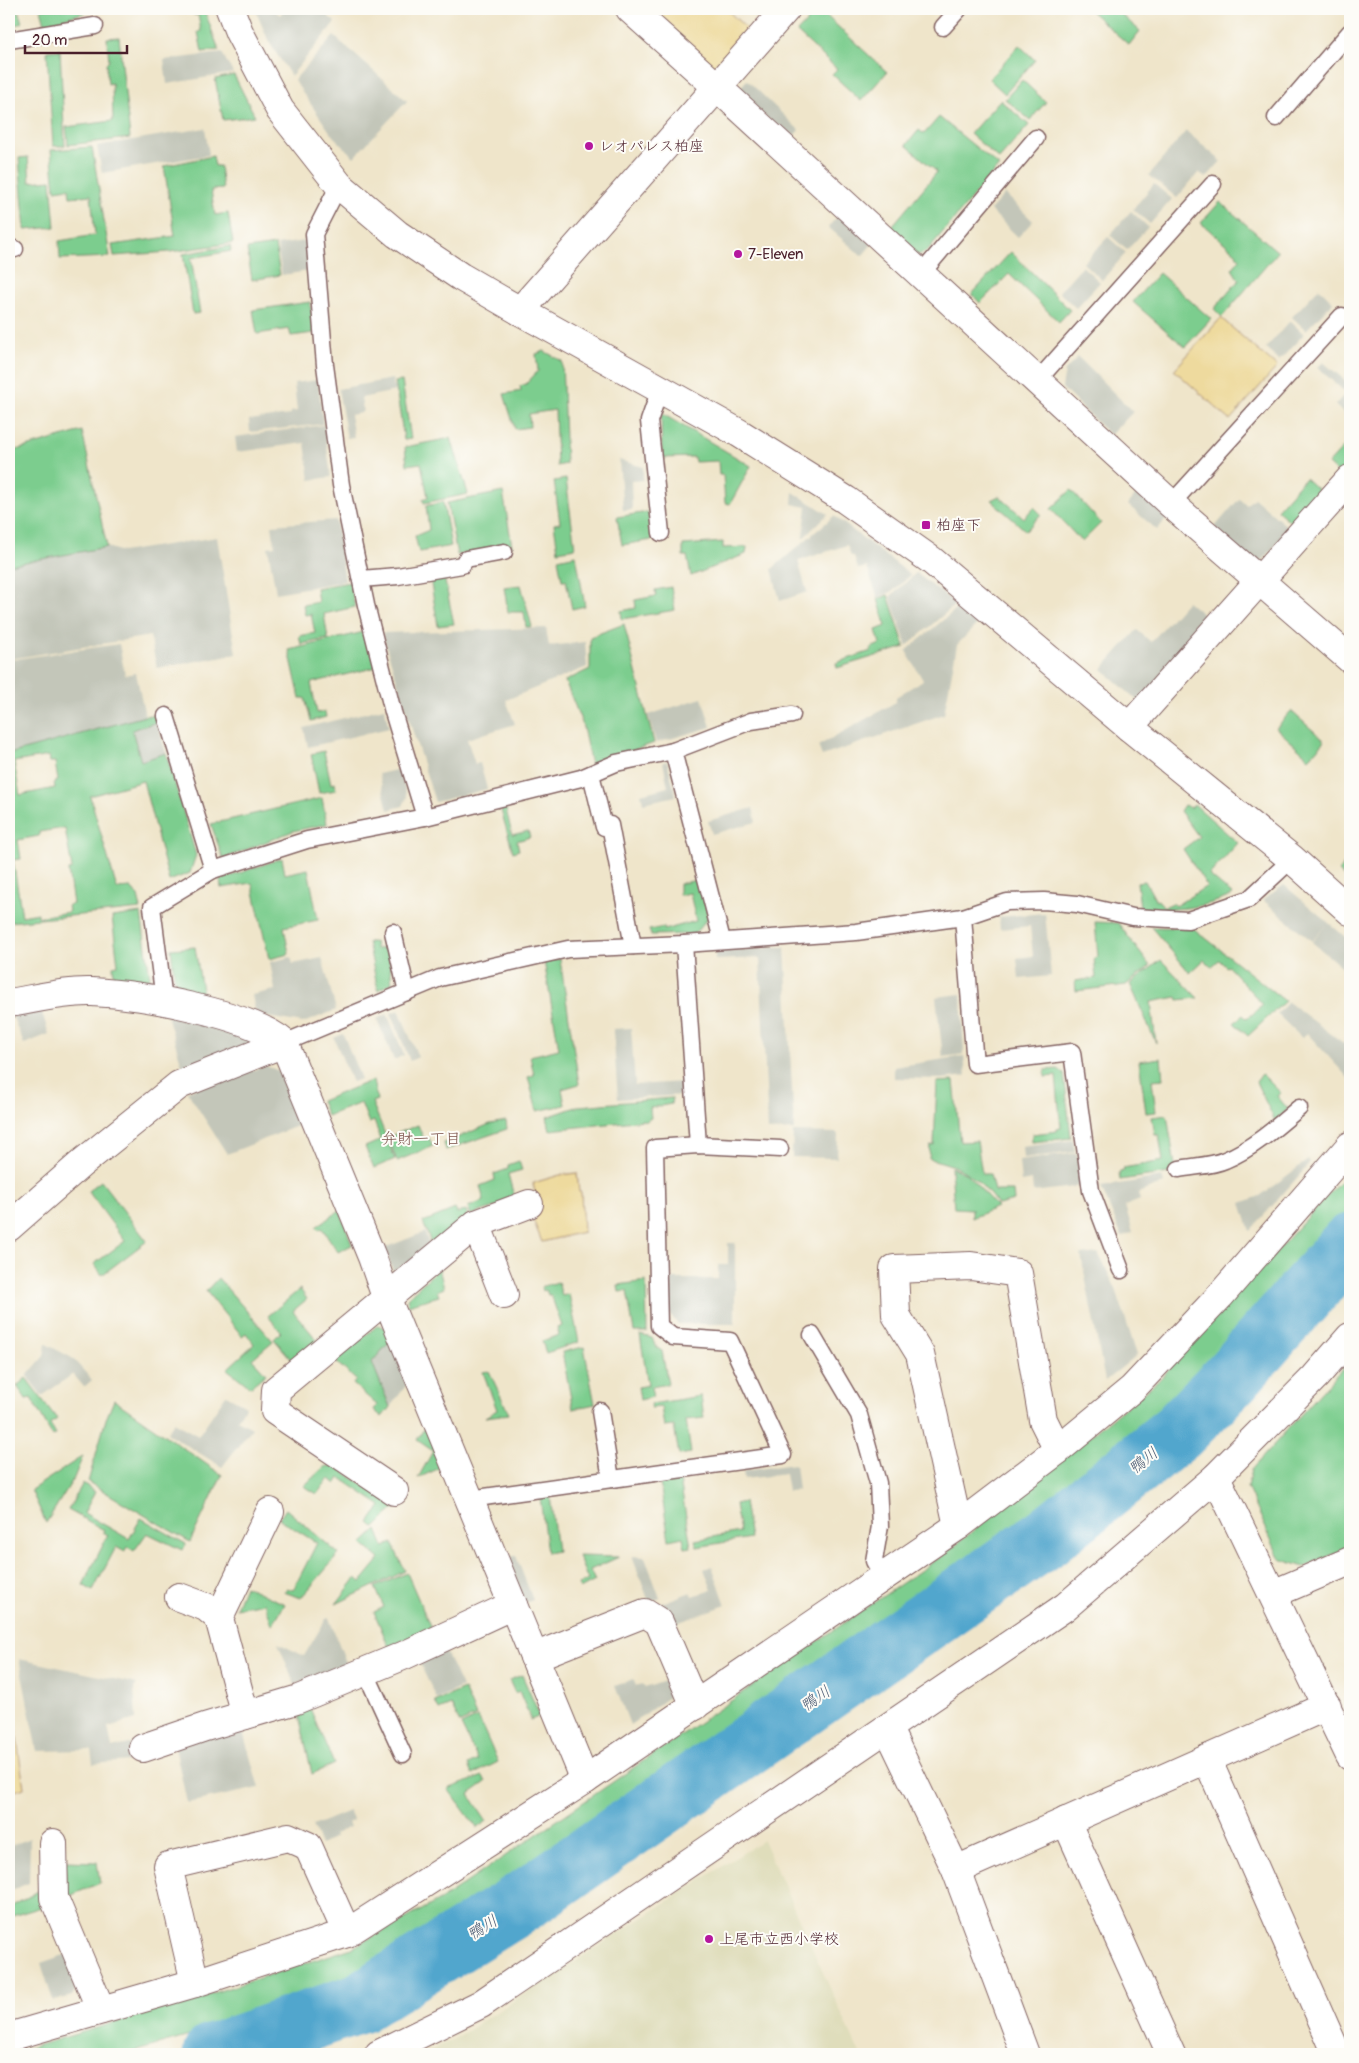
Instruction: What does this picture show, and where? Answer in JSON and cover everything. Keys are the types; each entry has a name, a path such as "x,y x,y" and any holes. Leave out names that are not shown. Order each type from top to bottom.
{"street":[{"path":"230,9 239,32 280,110 339,185 397,234 461,277 520,312 739,433 846,500 931,560 1129,726 1292,859 1350,911"},
{"path":"630,9 1038,380 1171,504 1260,579 1350,659"},
{"path":"520,312 716,86 786,9"},
{"path":"1129,726 1350,479"},
{"path":"9,1003 90,992 164,1000 252,1025 272,1033 284,1043 372,1257 386,1297 585,1780"},
{"path":"9,1227 82,1163 179,1085 284,1043"},
{"path":"9,2037 195,1983 347,1933 585,1780 958,1526 1058,1450 1132,1389 1220,1296 1350,1146"},
{"path":"394,1491 275,1411 276,1390 476,1224 529,1204"},
{"path":"476,1224 504,1295"},
{"path":"958,1526 920,1354 896,1315 894,1269 971,1266 1018,1273 1044,1420 1058,1450"},
{"path":"379,2054 481,2004 1065,1608 1216,1477 1315,1377 1350,1337"},
{"path":"1216,1477 1274,1594 1350,1756"},
{"path":"219,1618 270,1512"},
{"path":"1274,1594 1350,1561"},
{"path":"179,1597 206,1607 219,1618 245,1715"},
{"path":"143,1748 296,1700 513,1605"},
{"path":"534,1657 645,1613 659,1622 696,1706"},
{"path":"956,1870 1327,1706"},
{"path":"888,1729 956,1870 1025,2054"},
{"path":"1207,1759 1337,2054"},
{"path":"1066,1821 1171,2054"},
{"path":"195,1983 168,1866 288,1836 308,1846 347,1933"},
{"path":"53,1843 54,1898 101,2010"}],"lane":[{"path":"943,27 959,9"},
{"path":"9,40 95,26"},
{"path":"1276,118 1350,32"},
{"path":"921,274 1036,138"},
{"path":"1038,380 1213,184"},
{"path":"339,185 314,234 325,365 340,475 361,579 393,712 425,817"},
{"path":"1171,504 1342,316"},
{"path":"660,389 649,421 661,533"},
{"path":"361,579 398,576 462,565 466,559 504,552"},
{"path":"166,716 213,870"},
{"path":"164,1000 152,907 213,870 307,840 425,817 591,774 616,762 673,751 751,721 792,716"},
{"path":"673,751 722,940"},
{"path":"591,774 604,827 610,825 633,946"},
{"path":"284,1043 440,978 568,948 684,944 856,932 963,917 1007,902 1044,900 1077,904 1133,917 1188,920 1249,899 1292,859"},
{"path":"963,917 975,1064 1072,1052 1091,1191 1121,1270"},
{"path":"393,932 407,992"},
{"path":"684,944 698,1145"},
{"path":"1179,1169 1223,1161 1234,1156 1277,1127 1298,1108"},
{"path":"470,1499 782,1455 730,1341 673,1337 659,1326 655,1148 698,1145 780,1149"},
{"path":"812,1335 859,1415 878,1483 880,1526 874,1561 883,1577"},
{"path":"600,1411 611,1479"},
{"path":"365,1671 403,1754"}],"shaded area":[{"path":"255,9 273,9 280,15 284,9 292,11 294,9 320,9 335,22 291,76 269,42"},
{"path":"334,36 407,101 354,157 333,136 294,80"},
{"path":"222,53 233,73 167,84 164,60"},
{"path":"747,80 799,130 790,140 737,91"},
{"path":"205,128 209,155 102,173 97,146"},
{"path":"1186,131 1221,161 1206,178 1199,172 1177,198 1149,175"},
{"path":"1154,184 1172,199 1150,224 1133,209"},
{"path":"1005,194 1033,221 1018,237 990,210"},
{"path":"1131,211 1148,227 1127,250 1110,235"},
{"path":"839,215 872,244 862,256 828,227"},
{"path":"1108,237 1126,253 1102,280 1083,263"},
{"path":"305,241 309,271 282,275 277,245"},
{"path":"1082,266 1100,282 1076,308 1059,292"},
{"path":"1319,288 1333,302 1306,330 1292,317"},
{"path":"1290,321 1304,334 1279,361 1266,348"},
{"path":"1078,357 1133,412 1110,435 1062,388 1065,371"},
{"path":"1323,362 1347,382 1350,378 1350,420 1335,405 1346,393 1318,368"},
{"path":"392,379 395,391 361,398 363,410 361,413 350,415 354,437 347,438 338,389"},
{"path":"318,380 323,424 250,432 249,420 290,415 290,412 297,411 294,383"},
{"path":"324,425 331,477 310,480 305,443 237,452 235,437"},
{"path":"619,460 643,467 643,480 631,481 632,510 623,510"},
{"path":"793,492 828,514 803,538 807,507 792,504"},
{"path":"1137,493 1167,518 1157,530 1128,505"},
{"path":"1254,498 1290,529 1263,560 1249,559 1213,529 1239,499 1246,505"},
{"path":"834,516 911,575 893,591 878,598 867,567 858,569 854,556 851,556 847,545 798,561 807,592 780,601 772,569"},
{"path":"336,520 345,581 276,593 268,547 275,546 272,525"},
{"path":"217,537 236,654 157,668 150,636 9,659 9,565 107,547 122,552"},
{"path":"916,573 956,604 907,646 890,597"},
{"path":"1187,601 1212,622 1140,703 1102,669 1137,630 1151,642"},
{"path":"960,606 978,623 957,645 944,714 822,756 818,746 896,702 896,697 923,680 906,651"},
{"path":"546,628 549,646 585,642 587,667 506,700 515,724 467,739 475,764 480,763 487,789 435,802 382,633"},
{"path":"119,644 125,675 136,673 145,716 9,754 9,660"},
{"path":"702,698 711,727 656,743 648,715"},
{"path":"384,708 389,728 308,747 304,728"},
{"path":"157,722 166,753 141,761 132,730"},
{"path":"667,761 676,796 643,803 641,794 668,787 663,762"},
{"path":"400,769 407,797 403,806 388,810 379,774"},
{"path":"753,808 756,822 712,834 708,821"},
{"path":"1284,885 1350,941 1350,974 1312,942 1327,924 1312,941 1263,900"},
{"path":"1045,913 1051,976 1019,979 1017,958 1033,956 1030,926 1000,929 999,917"},
{"path":"785,947 794,1130 768,1131 760,958 715,960 715,951"},
{"path":"291,957 293,964 322,958 336,1010 303,1023 256,1015 252,995 275,990 270,962"},
{"path":"961,994 964,1054 943,1057 936,997"},
{"path":"1288,1002 1350,1048 1350,1080 1307,1033 1302,1038 1277,1014"},
{"path":"41,1010 49,1034 24,1044 11,1013"},
{"path":"399,1010 418,1057 410,1061 391,1013"},
{"path":"387,1014 404,1055 394,1060 377,1019"},
{"path":"167,1015 254,1035 253,1046 183,1069"},
{"path":"631,1028 635,1085 683,1082 684,1095 618,1099 613,1029"},
{"path":"343,1034 361,1079 352,1082 334,1038"},
{"path":"964,1056 966,1076 942,1079 894,1078 894,1067"},
{"path":"266,1066 279,1071 300,1125 227,1154 187,1091"},
{"path":"793,1132 838,1133 837,1158 792,1157"},
{"path":"1073,1140 1075,1152 1023,1158 1022,1147"},
{"path":"1077,1153 1081,1186 1033,1192 1032,1180 1021,1182 1019,1161"},
{"path":"1308,1160 1310,1163 1250,1231 1241,1203 1260,1196"},
{"path":"1162,1177 1164,1183 1138,1193 1140,1200 1125,1206 1133,1232 1122,1237 1101,1187"},
{"path":"425,1232 430,1247 402,1270 393,1270 384,1248"},
{"path":"728,1243 735,1243 735,1324 678,1324 668,1312 668,1279 718,1279 718,1265 728,1265"},
{"path":"1098,1253 1116,1289 1137,1355 1105,1381 1081,1255"},
{"path":"392,1339 408,1383 390,1407 372,1362"},
{"path":"46,1344 72,1358 92,1380 84,1387 73,1374 42,1396 27,1376 44,1356"},
{"path":"226,1395 246,1406 237,1420 252,1428 222,1467 167,1433 174,1422 198,1436"},
{"path":"795,1464 798,1490 788,1491 785,1474 744,1479 743,1471"},
{"path":"516,1556 533,1600 521,1604 503,1557"},
{"path":"632,1556 645,1557 660,1598 649,1602"},
{"path":"712,1566 726,1605 671,1625 662,1603 691,1592 693,1596 712,1590 704,1569"},
{"path":"329,1618 347,1665 295,1685 278,1643 304,1656 326,1619"},
{"path":"445,1650 462,1687 437,1699 419,1662"},
{"path":"19,1659 137,1684 134,1688 136,1719 108,1727 112,1748 138,1742 141,1760 93,1764 91,1750 37,1751"},
{"path":"633,1679 636,1686 643,1684 645,1688 671,1679 672,1688 667,1698 630,1725 615,1686"},
{"path":"241,1725 259,1788 187,1803 175,1747"},
{"path":"349,1811 353,1820 348,1823 350,1827 334,1834 335,1837 321,1845 313,1826"},
{"path":"30,1838 29,1883 9,1891 9,1846"},
{"name":"上尾市立西小学校","path":"763,1840 860,2054 423,2054 456,2038"},
{"path":"67,1954 79,1983 72,1996 53,2001 41,1963"}],"green space":[{"path":"9,9 18,9 22,23 12,26"},
{"path":"41,9 94,9 94,10 45,24"},
{"path":"193,9 204,9 219,50 202,52 198,32 201,31 198,15 194,15"},
{"path":"819,9 887,72 861,101 832,74 837,69 797,32"},
{"path":"1088,9 1115,9 1140,31 1129,45"},
{"path":"119,37 130,138 68,145 66,127 113,121 112,83 108,84 106,63 109,61 107,38"},
{"path":"1019,45 1035,60 1005,94 989,79"},
{"path":"60,50 65,146 53,146 47,51"},
{"path":"234,75 255,116 223,120 215,79"},
{"path":"1022,80 1046,102 1030,120 1005,99"},
{"path":"1000,100 1029,125 999,159 970,134"},
{"path":"939,117 999,166 926,252 917,255 888,231 937,172 906,145 919,130 924,134"},
{"path":"92,147 110,257 60,259 59,241 95,235 91,195 70,197 69,188 55,190 51,150"},
{"path":"213,156 215,166 220,166 223,189 211,190 215,215 228,213 233,243 170,252 114,256 112,245 175,236 164,166"},
{"path":"28,157 30,182 51,180 55,227 25,230 19,158"},
{"path":"1220,202 1278,252 1222,317 1214,309 1239,280 1232,269 1240,259 1237,254 1201,223"},
{"path":"275,245 280,275 252,280 247,249"},
{"path":"230,246 231,251 191,258 200,313 193,314 183,254"},
{"path":"1011,252 1070,310 1059,322 1009,274 980,303 972,294"},
{"path":"1159,273 1211,319 1185,347 1133,302"},
{"path":"310,302 314,333 291,336 289,329 257,334 253,310"},
{"path":"544,351 562,361 566,464 557,466 555,410 529,414 530,427 515,429 504,394 521,391 520,386 526,384 538,371 536,354"},
{"path":"402,381 411,439 404,440 395,382"},
{"path":"661,413 751,466 730,504 725,503 723,475 719,475 718,461 695,462 694,457 662,458"},
{"path":"82,431 107,547 9,565 9,452"},
{"path":"451,438 468,494 424,503 423,499 428,497 421,463 407,465 405,447"},
{"path":"1350,440 1350,462 1339,474 1328,464"},
{"path":"1305,478 1322,493 1293,524 1277,510"},
{"path":"566,479 575,548 558,551 554,524 560,523 554,481"},
{"path":"1071,490 1101,523 1082,542 1051,509"},
{"path":"503,492 512,546 457,555 447,503"},
{"path":"999,496 1024,518 1034,507 1041,514 1026,531 991,500"},
{"path":"443,502 451,546 419,552 415,536 429,530 426,506"},
{"path":"648,512 652,540 622,545 617,517"},
{"path":"723,542 723,548 747,547 746,554 691,576 687,556 683,556 683,545"},
{"path":"576,555 585,606 572,609 566,580 562,580 558,559"},
{"path":"444,577 454,624 438,626 430,578"},
{"path":"350,582 355,607 324,614 328,639 301,644 299,636 315,633 311,614 305,615 303,605 318,602 316,588"},
{"path":"521,585 532,627 526,627 524,612 508,612 504,587"},
{"path":"671,587 675,610 622,619 621,611 636,608 635,600 656,596 655,590"},
{"path":"888,595 905,647 837,668 836,663 871,651 871,648 880,644 876,630 886,626 878,599"},
{"path":"624,624 654,743 591,765 582,723 565,681 590,669 590,637"},
{"path":"368,631 377,667 311,683 317,713 325,712 326,717 311,721 305,698 300,698 289,650"},
{"path":"1291,711 1325,741 1309,758 1276,728"},
{"path":"157,715 157,722 132,730 141,761 166,753 196,855 190,873 169,881 143,781 90,796 117,889 131,888 138,896 141,909 9,922 9,754 145,716","holes":["49,756 50,762 55,762 58,781 54,782 55,788 20,795 14,762","65,828 72,869 68,870 73,904 68,905 69,912 38,917 38,913 22,916 13,860 21,859 18,840 39,836 39,832"]},
{"path":"324,751 331,784 335,783 336,790 319,793 311,754"},
{"path":"322,798 327,824 293,831 223,859 211,824"},
{"path":"1194,804 1238,843 1209,875 1233,895 1222,900 1187,908 1140,908 1137,882 1145,881 1156,901 1158,900 1164,907 1173,903 1175,906 1207,886 1183,849 1199,837 1180,811 1184,805 1191,808"},
{"path":"506,809 512,835 528,831 530,837 517,841 519,850 513,852 501,810"},
{"path":"1350,857 1350,882 1338,871"},
{"path":"282,858 285,874 308,869 318,920 284,927 289,954 269,959 252,883 221,888 220,880"},
{"path":"701,879 708,918 694,934 651,935 649,930 664,927 664,930 696,921 690,893 679,895 679,884"},
{"path":"141,913 150,977 144,985 132,987 114,977 113,966 118,965 112,917"},
{"path":"1095,922 1118,923 1150,966 1126,985 1076,991 1075,981 1096,978 1094,958 1098,957"},
{"path":"1151,927 1193,928 1285,1001 1248,1036 1234,1023 1243,1015 1247,1019 1263,1005 1228,966 1226,967 1219,960 1211,967 1204,960 1190,973"},
{"path":"368,942 375,942 376,949 388,948 392,983 378,990"},
{"path":"195,947 204,1003 185,993 180,988 173,971 171,949"},
{"path":"560,959 579,1084 562,1089 565,1105 537,1111 528,1077 534,1075 530,1056 559,1049 544,961"},
{"path":"1161,960 1198,998 1178,1000 1177,997 1151,1002 1156,1043 1130,984"},
{"path":"1161,1058 1163,1079 1152,1080 1156,1112 1146,1113 1139,1061"},
{"path":"1058,1069 1064,1073 1071,1138 1032,1142 1032,1134 1057,1131 1057,1129 1061,1128 1056,1076 1045,1077 1045,1070"},
{"path":"1262,1074 1281,1093 1277,1096 1288,1109 1275,1121 1256,1082"},
{"path":"373,1080 377,1100 372,1102 395,1159 374,1168 365,1147 381,1140 374,1121 369,1123 361,1103 327,1116 321,1101"},
{"path":"954,1081 960,1142 977,1141 982,1174 990,1174 994,1191 1013,1191 1014,1201 998,1205 983,1187 968,1174 951,1165 929,1159 930,1146 934,1145 937,1082"},
{"path":"672,1098 671,1104 650,1108 651,1118 645,1122 644,1120 550,1130 547,1117 579,1106"},
{"path":"1167,1115 1176,1172 1120,1180 1119,1172 1124,1171 1123,1168 1163,1161 1159,1135 1155,1135 1152,1117"},
{"path":"506,1121 507,1129 446,1150 444,1143 490,1124"},
{"path":"418,1125 424,1140 429,1138 433,1146 397,1161 388,1137"},
{"path":"519,1161 522,1170 508,1174 515,1200 471,1215 468,1207 484,1201 480,1186 495,1180 494,1174 508,1169 508,1165"},
{"path":"951,1167 967,1174 997,1207 972,1218 972,1209 954,1208"},
{"path":"1350,1171 1350,1232 1179,1420 863,1655 459,1925 355,1989 126,2054 9,2054 204,1996 352,1948 447,1896 946,1553 1158,1381"},
{"path":"101,1181 147,1241 102,1275 94,1264 125,1241 88,1191"},
{"path":"455,1209 457,1213 466,1210 468,1216 432,1246 423,1222"},
{"path":"340,1210 352,1245 338,1252 322,1228 319,1230 316,1227"},
{"path":"439,1268 444,1288 437,1291 439,1296 408,1305 407,1298"},
{"path":"218,1278 273,1341 252,1359 266,1374 250,1387 227,1369 254,1344 246,1333 242,1336 206,1291"},
{"path":"646,1281 647,1332 634,1332 627,1291 619,1292 618,1285"},
{"path":"558,1282 562,1296 569,1294 579,1342 546,1353 542,1341 559,1335 557,1328 562,1326 551,1295 548,1295 546,1290 542,1291 541,1287"},
{"path":"300,1289 307,1299 293,1311 317,1340 292,1360 274,1339 281,1332 268,1316"},
{"path":"378,1325 386,1328 392,1339 372,1362 390,1407 382,1417 374,1410 377,1405 353,1384 356,1380 335,1361"},
{"path":"640,1335 652,1338 657,1348 662,1351 668,1384 651,1387 653,1397 640,1400 638,1387 648,1385"},
{"path":"584,1347 595,1404 573,1409 562,1352"},
{"path":"1350,1360 1350,1547 1304,1567 1280,1559 1247,1487 1251,1470"},
{"path":"489,1371 509,1414 485,1417 497,1410 483,1372"},
{"path":"26,1378 57,1419 50,1424 56,1435 53,1437 31,1398 26,1399 17,1386"},
{"path":"701,1396 704,1418 686,1420 691,1453 679,1455 674,1426 664,1427 661,1407 651,1408 651,1404"},
{"path":"114,1400 222,1475 190,1542 88,1482 106,1419"},
{"path":"425,1427 437,1451 440,1468 418,1478 433,1451 417,1440"},
{"path":"83,1456 74,1478 46,1523 31,1490"},
{"path":"334,1465 396,1507 375,1528 369,1523 381,1506 340,1478 336,1484 329,1478 317,1494 304,1486 324,1467"},
{"path":"680,1480 691,1547 685,1548 683,1537 669,1540 660,1483"},
{"path":"83,1483 95,1492 84,1513 129,1539 141,1518 186,1544 182,1550 147,1533 134,1551 128,1547 125,1552 116,1547 93,1591 83,1585 108,1535 103,1532 104,1530 68,1510"},
{"path":"550,1496 557,1551 547,1553 540,1497"},
{"path":"744,1502 750,1538 697,1547 695,1540 740,1532 735,1504"},
{"path":"286,1509 339,1554 301,1598 284,1592 287,1588 293,1590 317,1543 279,1519"},
{"path":"377,1530 384,1547 392,1543 405,1571 336,1604 356,1578 361,1582 380,1559 362,1544"},
{"path":"578,1556 619,1557 590,1570 595,1581 580,1589 578,1585 588,1580"},
{"path":"407,1573 431,1628 389,1647 374,1612 384,1607 375,1587"},
{"path":"245,1586 285,1604 272,1625 265,1603 236,1608"},
{"path":"522,1675 540,1716 531,1720 519,1691 515,1693 509,1680"},
{"path":"464,1689 476,1716 460,1723 451,1705 439,1710 435,1702"},
{"path":"309,1706 334,1764 312,1774 298,1711"},
{"path":"478,1717 498,1762 472,1775 468,1765 478,1760 461,1725"},
{"path":"483,1776 486,1782 469,1794 487,1821 477,1828 448,1789"},
{"path":"65,1861 97,1862 100,1883 67,1897"},
{"path":"40,1890 39,1897 45,1906 9,1917 9,1908"}],"sand":[{"path":"650,9 726,9 748,30 714,68"},
{"path":"1221,318 1277,367 1230,420 1174,370"},
{"path":"577,1173 579,1192 581,1192 583,1232 542,1242 530,1212 538,1209 533,1183 560,1175"},
{"path":"12,1704 24,1788 9,1793 9,1705"}],"waterway":[{"name":"鴨川","path":"213,2054 360,2003 527,1899 1047,1537 1178,1432 1231,1378 1350,1244"}],"place":[{"name":"レオパレス柏座","path":"589,146"},
{"name":"7-Eleven","path":"738,254"},
{"name":"柏座下","path":"926,525"},
{"name":"上尾市立西小学校","path":"709,1939"}],"district":[{"name":"弁財一丁目","path":"421,1138"}]}
